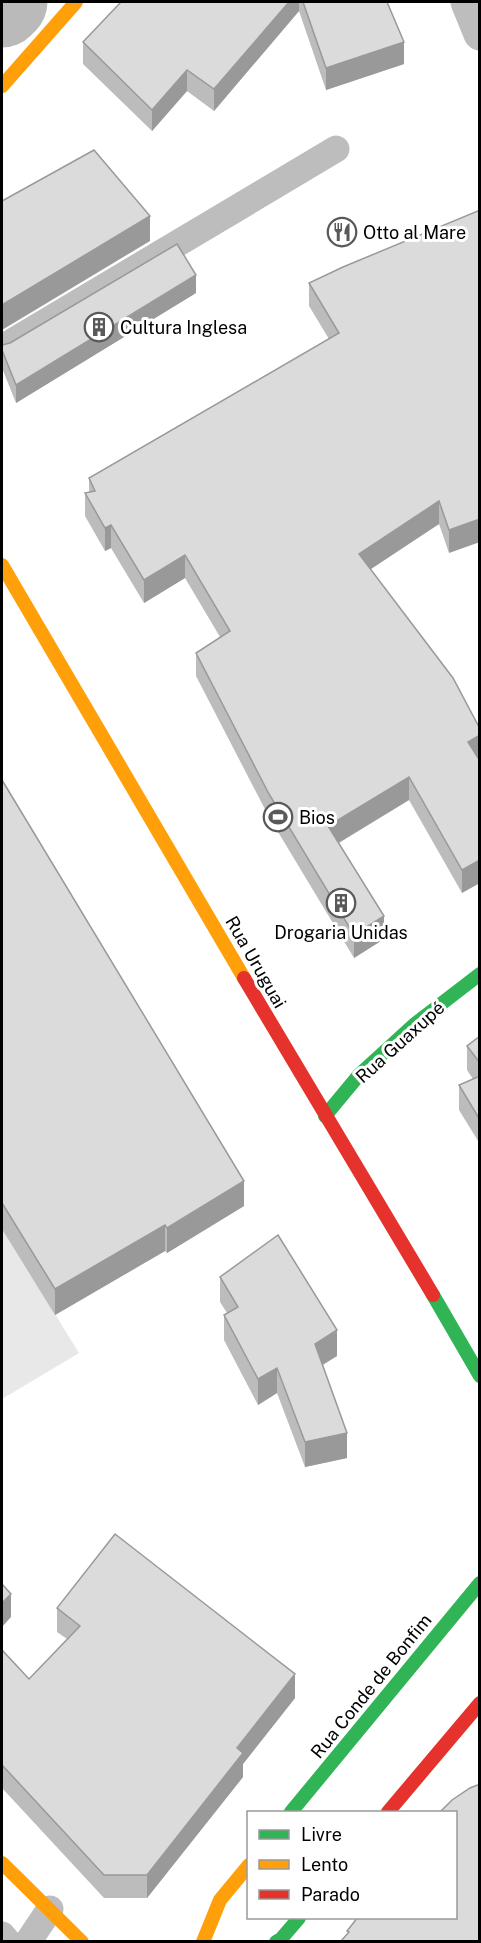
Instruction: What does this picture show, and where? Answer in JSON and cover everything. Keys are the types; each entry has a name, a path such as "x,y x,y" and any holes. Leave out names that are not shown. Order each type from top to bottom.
{"main road":[{"path":"2,86 76,2"},
{"name":"Rua Uruguai","path":"2,565 480,1376"},
{"name":"Rua Guaxupé","path":"325,1116 359,1076 415,1024 480,974"},
{"name":"Rua Conde de Bonfim","path":"292,1811 480,1583"},
{"path":"389,1811 480,1703"},
{"path":"444,1746 468,1742"},
{"path":"2,1863 82,1941"},
{"path":"203,1941 220,1900 247,1867"},
{"path":"276,1941 281,1939 297,1919"}],"street":[{"path":"467,2 480,34"}],"lane":[{"path":"2,348 336,149"},
{"path":"28,1941 50,1909"},
{"path":"2,1935 8,1941"}],"shaded area":[{"path":"2,1228 79,1353 2,1399"}],"building":[{"path":"121,2 289,2 214,89 187,70 152,110 83,42"},
{"path":"303,2 387,2 404,42 326,68"},
{"path":"94,150 150,216 2,305 2,201"},
{"path":"480,210 480,519 449,530 439,501 359,554 453,678 480,729 480,735 468,742 480,761 480,860 462,870 409,777 328,826 384,916 354,935 269,794 196,653 230,631 185,555 144,580 111,525 105,528 85,493 95,491 89,478 339,333 309,283"},
{"name":"Cultura Inglesa","path":"177,244 196,275 16,385 2,345 10,343"},
{"path":"2,780 244,1181 167,1228 165,1225 55,1289 2,1203"},
{"path":"480,1036 480,1063 467,1046"},
{"path":"480,1076 480,1120 459,1085"},
{"path":"278,1235 337,1330 315,1344 347,1433 305,1442 277,1368 258,1379 224,1315 238,1307 220,1277"},
{"path":"115,1534 295,1674 237,1748 243,1753 147,1875 104,1875 2,1765 2,1650 29,1679 80,1626 57,1608"},
{"path":"2,1584 11,1594 2,1603"},
{"path":"480,1784 480,1941 341,1941 356,1919 457,1919 457,1811 441,1811 470,1788"}],"waterway":[{"path":"2,7 7,2"}],"traffic: fast":[{"path":"325,1116 359,1075 415,1024 480,974"},
{"path":"433,1295 480,1376"},
{"path":"292,1811 480,1583"},
{"path":"276,1942 298,1919"}],"traffic: slow":[{"path":"2,86 76,2"},
{"path":"2,565 244,978"},
{"path":"2,1863 82,1942"},
{"path":"203,1942 220,1900 247,1867"}],"traffic: jam":[{"path":"244,978 433,1295"},
{"path":"389,1811 480,1703"}],"place":[{"name":"Otto al Mare","path":"342,232"},
{"name":"Cultura Inglesa","path":"99,327"},
{"name":"Bios","path":"278,817"},
{"name":"Drogaria Unidas","path":"341,903"}]}
